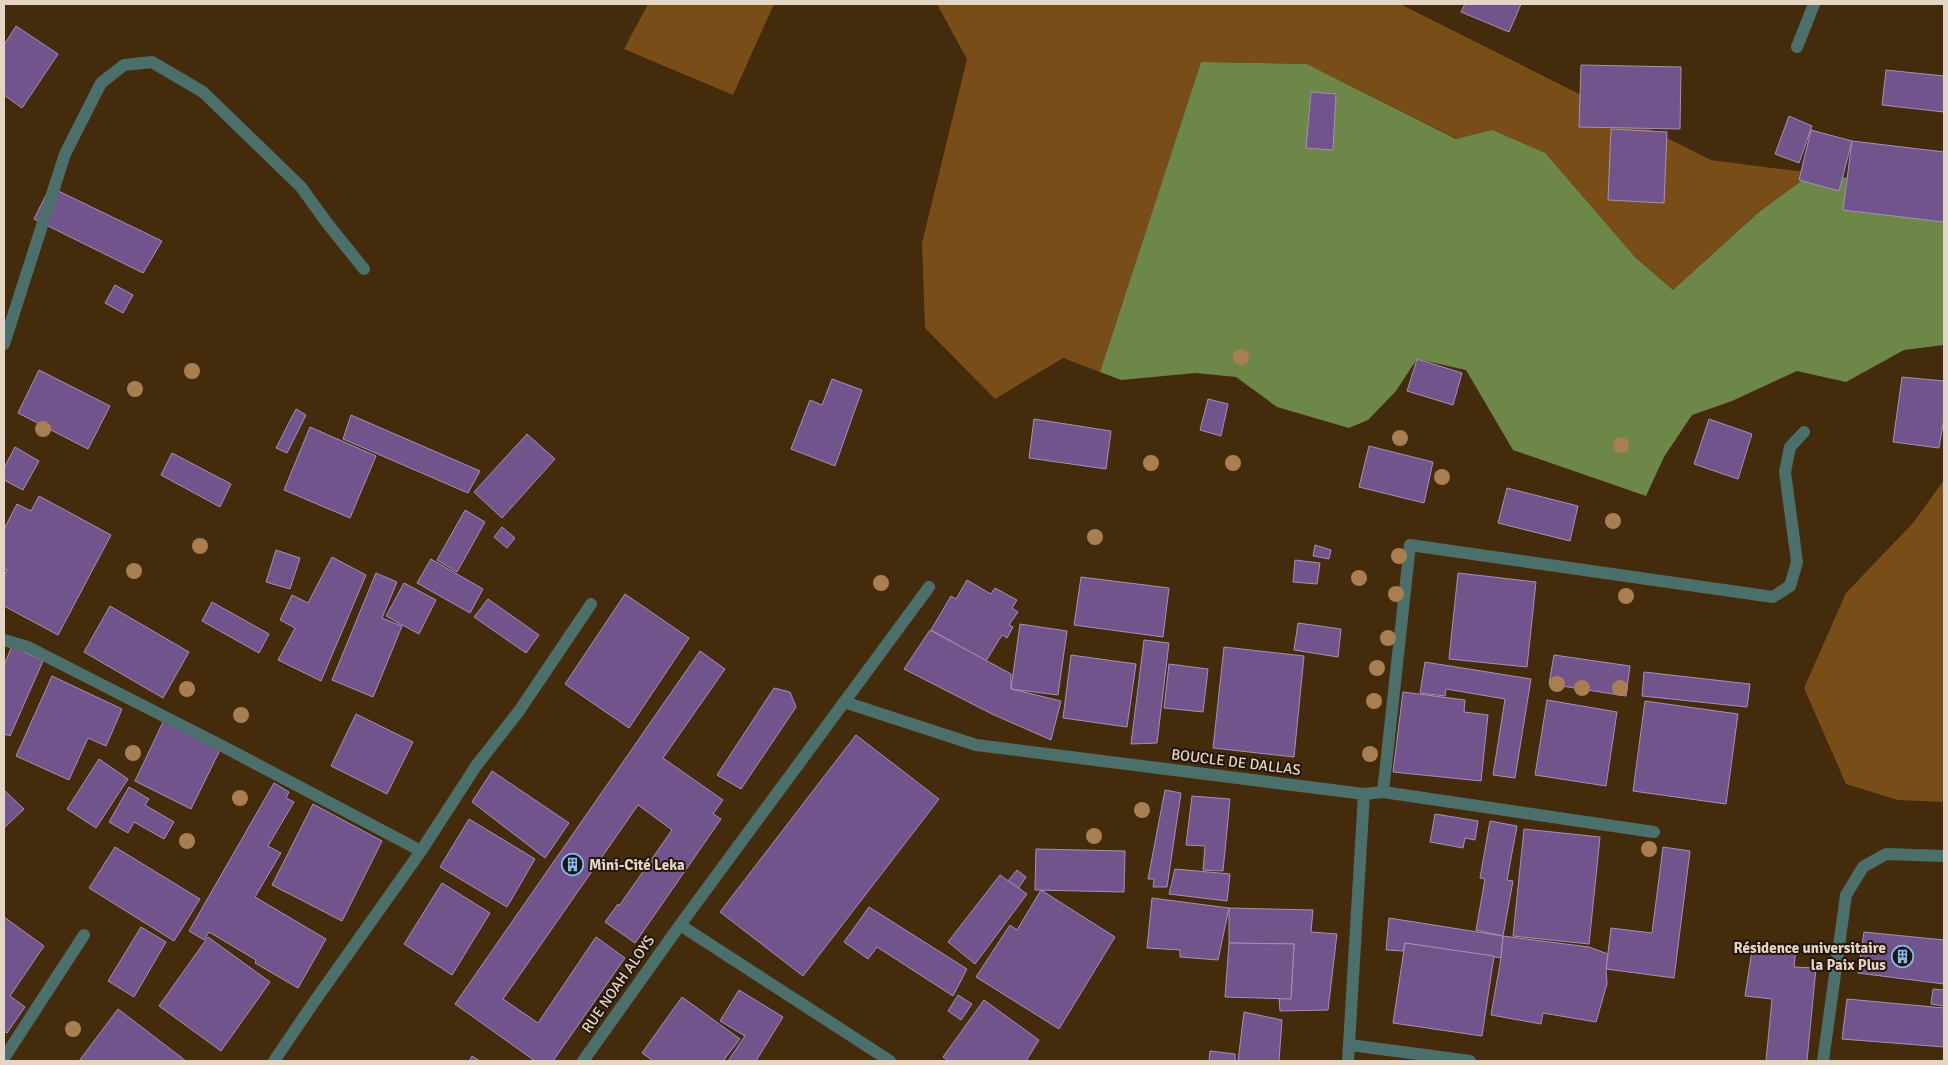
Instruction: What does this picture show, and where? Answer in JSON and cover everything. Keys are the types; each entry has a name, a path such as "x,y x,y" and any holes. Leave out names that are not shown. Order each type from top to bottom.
{"street":[{"path":"1797,47 1814,4"},
{"path":"4,344 65,154 101,83 124,65 152,62 203,92 300,187 364,269"},
{"path":"1383,792 1410,545 1773,598 1790,586 1797,562 1785,472 1790,447 1804,432"},
{"name":"RUE NOAH ALOYS","path":"583,1061 680,925 929,587"},
{"path":"274,1061 421,851 476,766 519,711 591,604"},
{"path":"4,640 28,647 217,743 421,851"},
{"name":"BOUCLE DE DALLAS","path":"844,702 976,744 1364,794 1383,792 1654,832"},
{"path":"1348,1061 1364,794"},
{"path":"1823,1061 1846,895 1863,867 1886,854 1944,856"},
{"path":"680,925 890,1061"},
{"path":"4,1058 84,935"},
{"path":"1350,1044 1470,1061"}],"shaded area":[{"path":"648,4 774,4 733,95 624,49"},
{"path":"937,4 1400,4 1711,160 1812,173 1759,212 1673,290 1492,130 1457,139 1307,64 1201,62 1100,372 1063,358 995,399 925,328 922,243 967,59"},
{"path":"1201,62 1307,64 1456,139 1492,130 1545,153 1634,256 1673,290 1759,212 1812,173 1944,191 1944,345 1904,350 1846,382 1797,371 1732,401 1692,415 1664,457 1646,496 1513,450 1466,370 1417,359 1396,391 1368,420 1349,428 1277,407 1236,377 1196,373 1121,380 1100,372"},
{"path":"1944,480 1944,802 1898,800 1846,784 1804,688 1846,593 1913,523"}],"building":[{"path":"1465,4 1521,4 1509,32 1461,12"},
{"path":"16,26 58,54 22,108 4,95 4,45"},
{"path":"1581,65 1681,67 1680,129 1579,127"},
{"path":"1886,70 1944,76 1944,112 1882,105"},
{"path":"1311,92 1336,94 1333,150 1306,148"},
{"path":"1789,116 1812,126 1799,163 1775,154"},
{"path":"1611,129 1667,132 1664,203 1608,200"},
{"path":"1811,130 1852,141 1839,191 1799,180"},
{"path":"1852,141 1944,152 1944,222 1843,210"},
{"path":"50,187 162,241 143,273 34,219"},
{"path":"115,285 133,295 123,313 105,303"},
{"path":"1417,359 1462,373 1453,405 1407,391"},
{"path":"39,370 110,406 88,449 18,413"},
{"path":"1902,377 1944,381 1944,418 1939,448 1893,442"},
{"path":"832,379 862,390 835,466 791,449 810,400 822,405"},
{"path":"1208,399 1228,404 1221,436 1200,430"},
{"path":"296,409 306,415 287,453 276,448"},
{"path":"351,415 480,471 468,493 343,439"},
{"path":"1034,419 1111,431 1106,469 1029,458"},
{"path":"1709,419 1752,434 1738,479 1694,464"},
{"path":"310,427 376,456 350,518 284,490"},
{"path":"527,434 555,459 502,518 474,492"},
{"path":"1369,446 1433,462 1424,503 1359,487"},
{"path":"15,447 39,461 23,490 4,480 4,468"},
{"path":"172,453 231,484 220,507 161,475"},
{"path":"1507,488 1578,506 1570,541 1498,523"},
{"path":"39,496 111,535 58,635 4,606 4,576 7,570 4,569 4,529 17,504 31,511"},
{"path":"465,510 485,522 457,572 437,560"},
{"path":"502,527 515,538 507,548 494,537"},
{"path":"1315,545 1331,550 1329,559 1313,556"},
{"path":"276,550 300,558 290,589 266,582"},
{"path":"332,557 366,575 321,681 278,660 295,628 280,620 292,595 308,603"},
{"path":"431,559 483,589 470,613 417,583"},
{"path":"1295,560 1320,563 1317,584 1293,582"},
{"path":"376,573 397,582 382,618 402,626 373,697 332,680"},
{"path":"1458,573 1536,582 1527,667 1449,659"},
{"path":"1081,577 1169,588 1163,637 1074,625"},
{"path":"967,580 991,594 995,588 1017,600 1012,608 1018,612 1009,625 1013,627 1007,638 1002,635 986,661 931,630 951,596 956,599"},
{"path":"404,583 436,600 419,634 386,616"},
{"path":"625,594 689,638 629,728 565,684"},
{"path":"488,599 539,635 526,653 474,617"},
{"path":"212,602 269,634 259,653 202,621"},
{"path":"110,606 189,652 163,698 84,652"},
{"path":"1298,623 1341,629 1338,657 1294,650"},
{"path":"1020,624 1067,631 1058,695 1011,689"},
{"path":"930,630 1011,674 1011,689 1061,701 1051,740 992,714 904,669"},
{"path":"1144,640 1169,643 1157,743 1131,744"},
{"path":"12,646 43,661 10,736 4,734 4,665"},
{"path":"1224,647 1304,656 1294,757 1213,748"},
{"name":"Mini-Cité Leka","path":"700,651 725,669 663,758 723,800 713,814 721,819 635,943 605,922 618,904 619,906 672,830 638,805 503,999 538,1023 596,937 625,958 553,1061 535,1061 455,1004"},
{"path":"1071,655 1136,664 1127,727 1063,718"},
{"path":"1554,655 1630,666 1626,696 1549,684"},
{"path":"1425,662 1531,679 1515,778 1493,775 1505,699 1446,689 1445,696 1420,693"},
{"path":"1169,664 1208,669 1203,712 1164,708"},
{"path":"1644,672 1750,684 1747,707 1642,696"},
{"path":"52,676 122,709 106,746 88,738 69,780 16,756"},
{"path":"774,688 790,692 796,707 741,789 717,775"},
{"path":"1403,692 1465,700 1464,712 1488,715 1481,781 1393,772"},
{"path":"1547,700 1617,712 1606,786 1535,775"},
{"path":"1645,701 1738,714 1726,804 1633,791"},
{"path":"356,714 413,742 387,794 331,766"},
{"path":"164,720 221,748 191,809 135,781"},
{"path":"856,735 939,799 803,976 720,912"},
{"path":"99,759 128,779 96,828 67,809"},
{"path":"492,771 569,823 545,858 472,802"},
{"path":"274,783 289,792 286,798 294,802 268,846 281,853 255,897 326,939 298,988 255,963 256,960 209,932 204,940 189,931"},
{"path":"129,787 149,799 145,805 174,822 164,839 134,822 128,833 109,822"},
{"path":"4,790 24,809 4,828"},
{"path":"1165,790 1181,793 1167,887 1153,887 1154,879 1148,879"},
{"path":"1192,796 1230,799 1223,871 1203,870 1205,846 1186,845"},
{"path":"313,804 382,841 342,921 272,885"},
{"path":"1435,814 1478,821 1475,840 1465,838 1463,848 1430,842"},
{"path":"469,819 535,859 507,907 440,867"},
{"path":"1490,821 1517,826 1507,880 1513,881 1503,936 1476,930 1485,879 1480,878"},
{"path":"1524,829 1600,837 1589,944 1513,936"},
{"path":"115,847 200,899 174,941 89,888"},
{"path":"1663,847 1690,851 1674,978 1606,969 1611,928 1652,933"},
{"path":"1036,849 1125,851 1124,892 1035,890"},
{"path":"1175,869 1230,874 1227,901 1169,894"},
{"path":"1017,870 1026,877 1018,889 1008,881"},
{"path":"1000,875 1027,894 975,964 948,942"},
{"path":"442,883 490,913 452,975 404,944"},
{"path":"1041,890 1115,937 1059,1029 976,977 1010,925 1017,930"},
{"path":"1152,898 1229,908 1218,960 1180,957 1180,950 1147,948"},
{"path":"869,907 967,969 953,996 877,947 868,959 844,942"},
{"path":"1229,908 1313,910 1311,932 1337,934 1328,1010 1280,1011 1279,997 1291,999 1294,944 1229,943"},
{"path":"4,917 44,946 10,996 25,1007 7,1033 4,1031"},
{"path":"1389,918 1503,936 1501,958 1405,943 1403,951 1386,950"},
{"path":"141,927 166,942 134,997 108,981"},
{"name":"Résidence universitaire la Paix Plus","path":"1864,932 1944,940 1944,984 1858,973"},
{"path":"1503,936 1589,947 1608,954 1607,984 1596,1022 1543,1013 1541,1024 1491,1015"},
{"path":"208,937 270,982 221,1051 159,1006"},
{"path":"1229,943 1294,944 1291,999 1225,997"},
{"path":"1405,943 1494,956 1482,1036 1393,1023"},
{"path":"1753,944 1796,948 1794,967 1816,968 1807,1061 1766,1061 1772,999 1745,996"},
{"path":"1933,989 1944,990 1944,1006 1931,1004"},
{"path":"739,990 783,1017 756,1061 728,1061 745,1036 720,1021"},
{"path":"958,995 972,1004 961,1020 948,1011"},
{"path":"682,997 740,1039 723,1061 651,1061 642,1053"},
{"path":"1847,999 1944,1008 1944,1047 1842,1039"},
{"path":"984,1000 1039,1040 1026,1061 949,1061 943,1057"},
{"path":"118,1009 186,1061 79,1061"},
{"path":"1244,1012 1282,1020 1279,1061 1238,1061"},
{"path":"1210,1051 1235,1054 1235,1061 1209,1061"},
{"path":"472,1056 480,1061 469,1061"}],"place":[{"name":"Mini-Cité Leka","path":"573,865"},
{"name":"Résidence universitaire la Paix Plus","path":"1902,957"}]}
